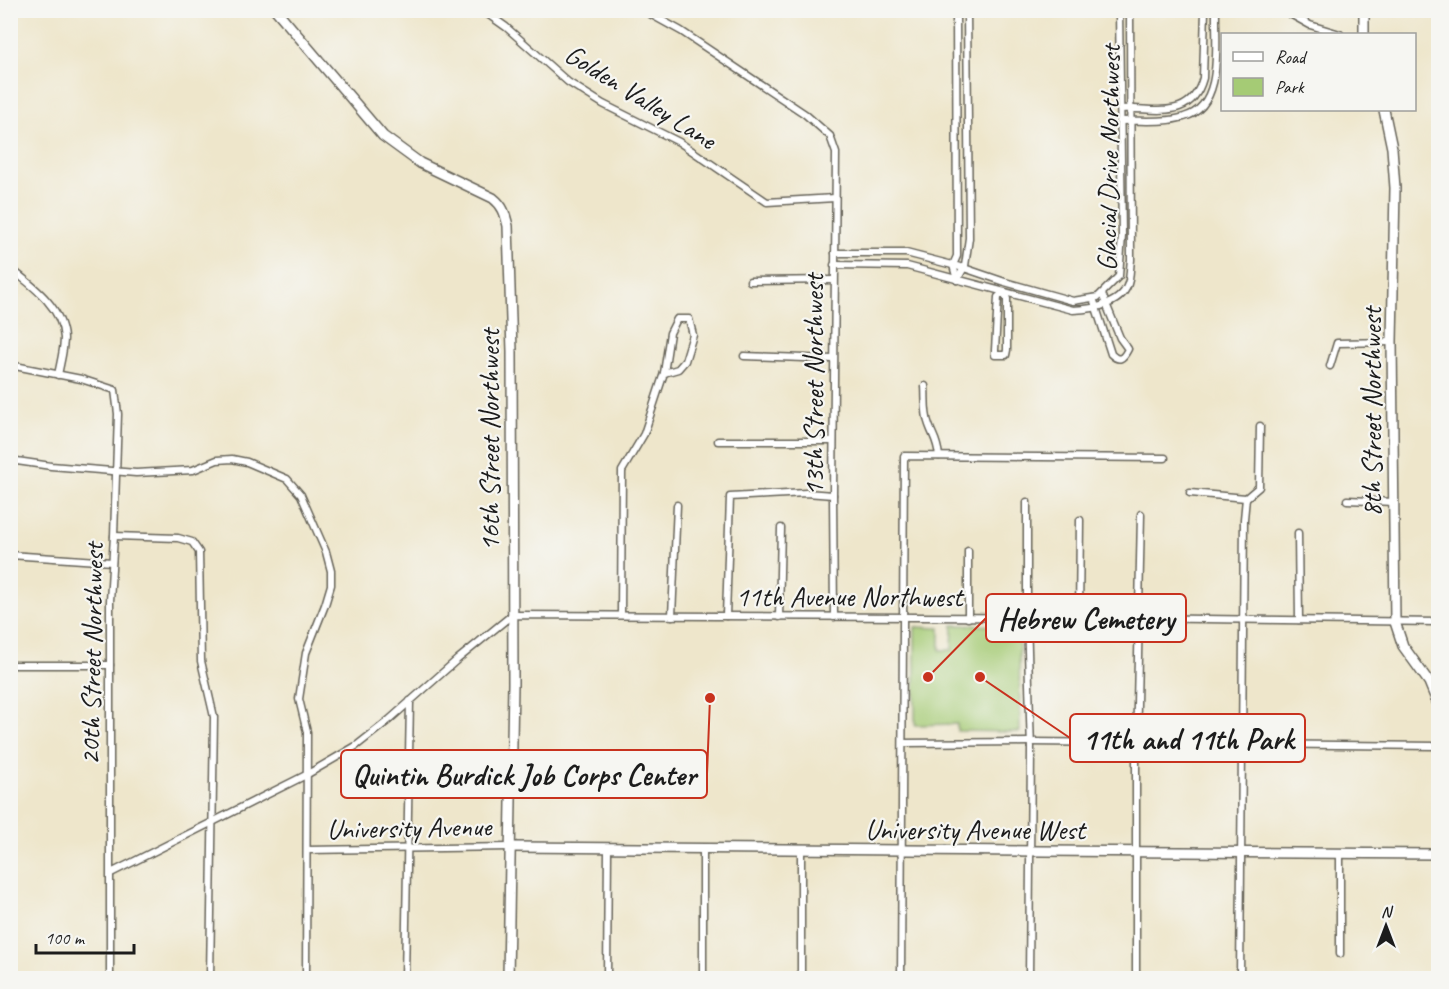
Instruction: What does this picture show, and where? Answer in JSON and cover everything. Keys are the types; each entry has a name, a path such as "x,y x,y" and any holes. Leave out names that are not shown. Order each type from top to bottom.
{"street":[{"name":"16th Street Northwest","path":"276,10 383,136 420,163 493,198 502,205 508,226 512,351 513,683 508,978"},
{"name":"Golden Valley Lane","path":"482,10 506,27 568,82 603,104 679,142 767,202 835,198"},
{"name":"13th Street Northwest","path":"643,10 681,31 805,114 830,136 836,153 833,359 834,617"},
{"path":"956,10 957,256 953,265 957,280"},
{"path":"957,280 964,268 969,238 967,10"},
{"path":"835,253 906,253 1073,301 1102,294 1119,276 1122,236 1119,10"},
{"name":"Glacial Drive Northwest","path":"834,265 907,266 1073,310 1096,309 1117,299 1129,282 1131,261 1130,10"},
{"path":"1120,109 1172,110 1185,106 1194,99 1203,78 1205,10"},
{"path":"1120,121 1173,120 1187,117 1201,107 1211,93 1214,80 1216,10"},
{"path":"1283,10 1310,25 1337,33"},
{"path":"1364,10 1364,33"},
{"name":"8th Street Northwest","path":"1384,111 1392,148 1395,188 1392,342 1395,622 1403,646 1430,682 1438,704"},
{"path":"10,268 30,283 50,303 64,338 58,375 10,365"},
{"path":"750,281 834,280"},
{"path":"1004,292 998,297 994,350 995,355 1000,356 1006,355 1007,350 1005,282"},
{"path":"1093,298 1110,354 1120,359 1124,357 1128,349 1120,338 1102,294"},
{"path":"621,615 621,471 644,434 664,373 670,333 677,319 689,319 693,335 685,361 678,369 664,373"},
{"path":"1330,366 1337,344 1392,342"},
{"path":"744,357 833,359"},
{"name":"20th Street Northwest","path":"58,375 81,379 115,390 118,414 110,665 110,978"},
{"path":"926,386 926,415 929,426 938,440 939,456"},
{"path":"1240,978 1244,519 1246,498 1259,487 1260,426"},
{"path":"718,441 833,441"},
{"path":"901,978 904,456 1166,458"},
{"path":"10,460 117,473 164,473 193,470 217,460 232,459 247,462 287,479 301,495 326,552 331,572 331,585 325,605 306,653 299,699 307,732 306,978"},
{"path":"726,616 730,497 806,493 833,495"},
{"path":"1190,493 1246,498"},
{"path":"1347,500 1394,502"},
{"path":"1028,502 1029,978"},
{"path":"672,616 677,505"},
{"path":"1136,978 1141,514"},
{"path":"1079,618 1080,520"},
{"path":"779,617 781,528"},
{"path":"1298,533 1299,620"},
{"path":"114,536 178,538 192,542 199,552 201,661 214,717 210,978"},
{"path":"968,551 968,618"},
{"path":"10,555 112,562"},
{"name":"11th Avenue Northwest","path":"512,615 1438,622"},
{"path":"111,873 306,775 356,746 512,615"},
{"path":"10,665 110,665"},
{"path":"405,978 410,701"},
{"path":"904,743 1438,746"},
{"name":"University Avenue","path":"308,850 511,847"},
{"name":"University Avenue West","path":"511,847 1438,854"},
{"path":"607,978 608,849"},
{"path":"703,849 703,978"},
{"path":"801,850 801,978"},
{"path":"1340,854 1340,954"}],"green space":[{"path":"953,625 1019,626 1020,732 957,731 957,724 915,725 915,627 940,628 940,650 952,650"}],"place":[{"name":"Hebrew Cemetery","path":"928,677"},
{"name":"11th and 11th Park","path":"980,677"},
{"name":"Quintin Burdick Job Corps Center","path":"710,698"}]}
